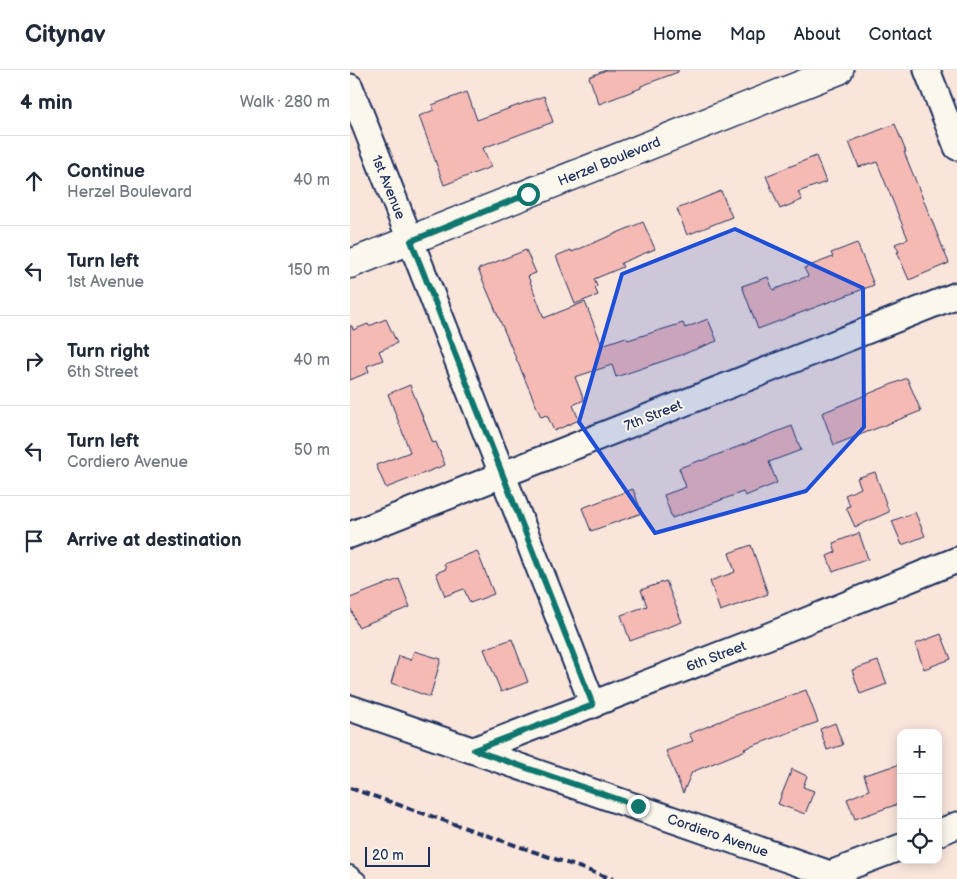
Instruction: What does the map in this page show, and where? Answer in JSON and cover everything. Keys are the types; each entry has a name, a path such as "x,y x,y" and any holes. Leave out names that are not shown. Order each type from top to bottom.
{"street":[{"name":"Herzel Boulevard","path":"350,264 840,70"},
{"path":"926,70 957,147"},
{"name":"1st Avenue","path":"350,88 593,705"},
{"name":"7th Street","path":"350,535 957,295"},
{"name":"6th Street","path":"474,750 593,705 957,560"},
{"name":"Cordiero Avenue","path":"350,708 830,874 897,849"},
{"path":"942,831 957,825"}],"lane":[{"path":"350,872 359,879"}],"highlighted area":[{"path":"735,229 863,288 864,427 806,491 655,533 579,422 622,274"}],"building":[{"path":"606,70 678,70 678,72 599,104 589,77"},
{"path":"467,92 477,120 544,96 553,122 483,148 491,167 444,185 419,116 434,110 432,105"},
{"path":"895,124 906,152 904,152 949,263 909,280 895,244 908,239 877,162 859,167 849,142"},
{"path":"816,156 826,182 798,192 802,200 780,209 766,176"},
{"path":"721,191 732,217 687,235 677,209"},
{"path":"643,222 655,249 621,263 623,267 594,279 598,295 575,304 556,256 571,250 572,252"},
{"path":"857,243 874,285 758,329 742,286 768,277 773,290 808,276 804,268 833,257 831,253"},
{"path":"526,250 536,273 528,276 544,318 585,302 602,345 626,337 628,340 683,323 685,328 708,319 717,341 616,377 612,365 575,377 584,400 573,405 579,420 554,431 547,415 541,417 478,269"},
{"path":"386,319 397,343 379,351 383,360 367,366 369,372 350,380 350,326 352,326 353,330"},
{"path":"907,378 921,411 834,445 822,413"},
{"path":"410,385 433,443 436,442 445,465 386,488 376,465 410,452 388,394"},
{"path":"792,426 801,450 769,462 777,483 745,496 743,492 672,518 664,495 686,487 679,468"},
{"path":"875,472 889,512 855,527 846,507 850,506 845,495 861,488 857,478"},
{"path":"633,489 642,513 591,531 582,508"},
{"path":"915,512 925,536 902,545 892,521"},
{"path":"859,533 868,559 833,572 827,556 836,552 833,543"},
{"path":"751,545 768,594 720,611 710,581 735,572 729,553"},
{"path":"477,551 494,594 470,603 464,589 445,596 436,573 446,569 444,564"},
{"path":"399,579 410,607 358,627 350,607 350,598"},
{"path":"666,581 682,622 630,641 621,615 647,606 641,590"},
{"path":"941,634 951,659 924,669 915,644"},
{"path":"512,639 528,682 501,692 484,649"},
{"path":"414,651 441,659 430,697 391,683 399,656 411,660"},
{"path":"878,661 887,684 860,694 852,670"},
{"path":"806,690 818,722 744,749 746,750 692,772 683,793 666,751 693,741 689,734"},
{"path":"835,723 843,745 827,750 820,729"},
{"path":"897,765 897,804 855,819 847,799 869,790 864,775"},
{"path":"792,769 807,776 803,787 814,791 805,814 778,804"}],"railway":[{"path":"350,788 613,879"}],"route":[{"path":"528,194 411,241 593,705 474,750 638,806"}]}
